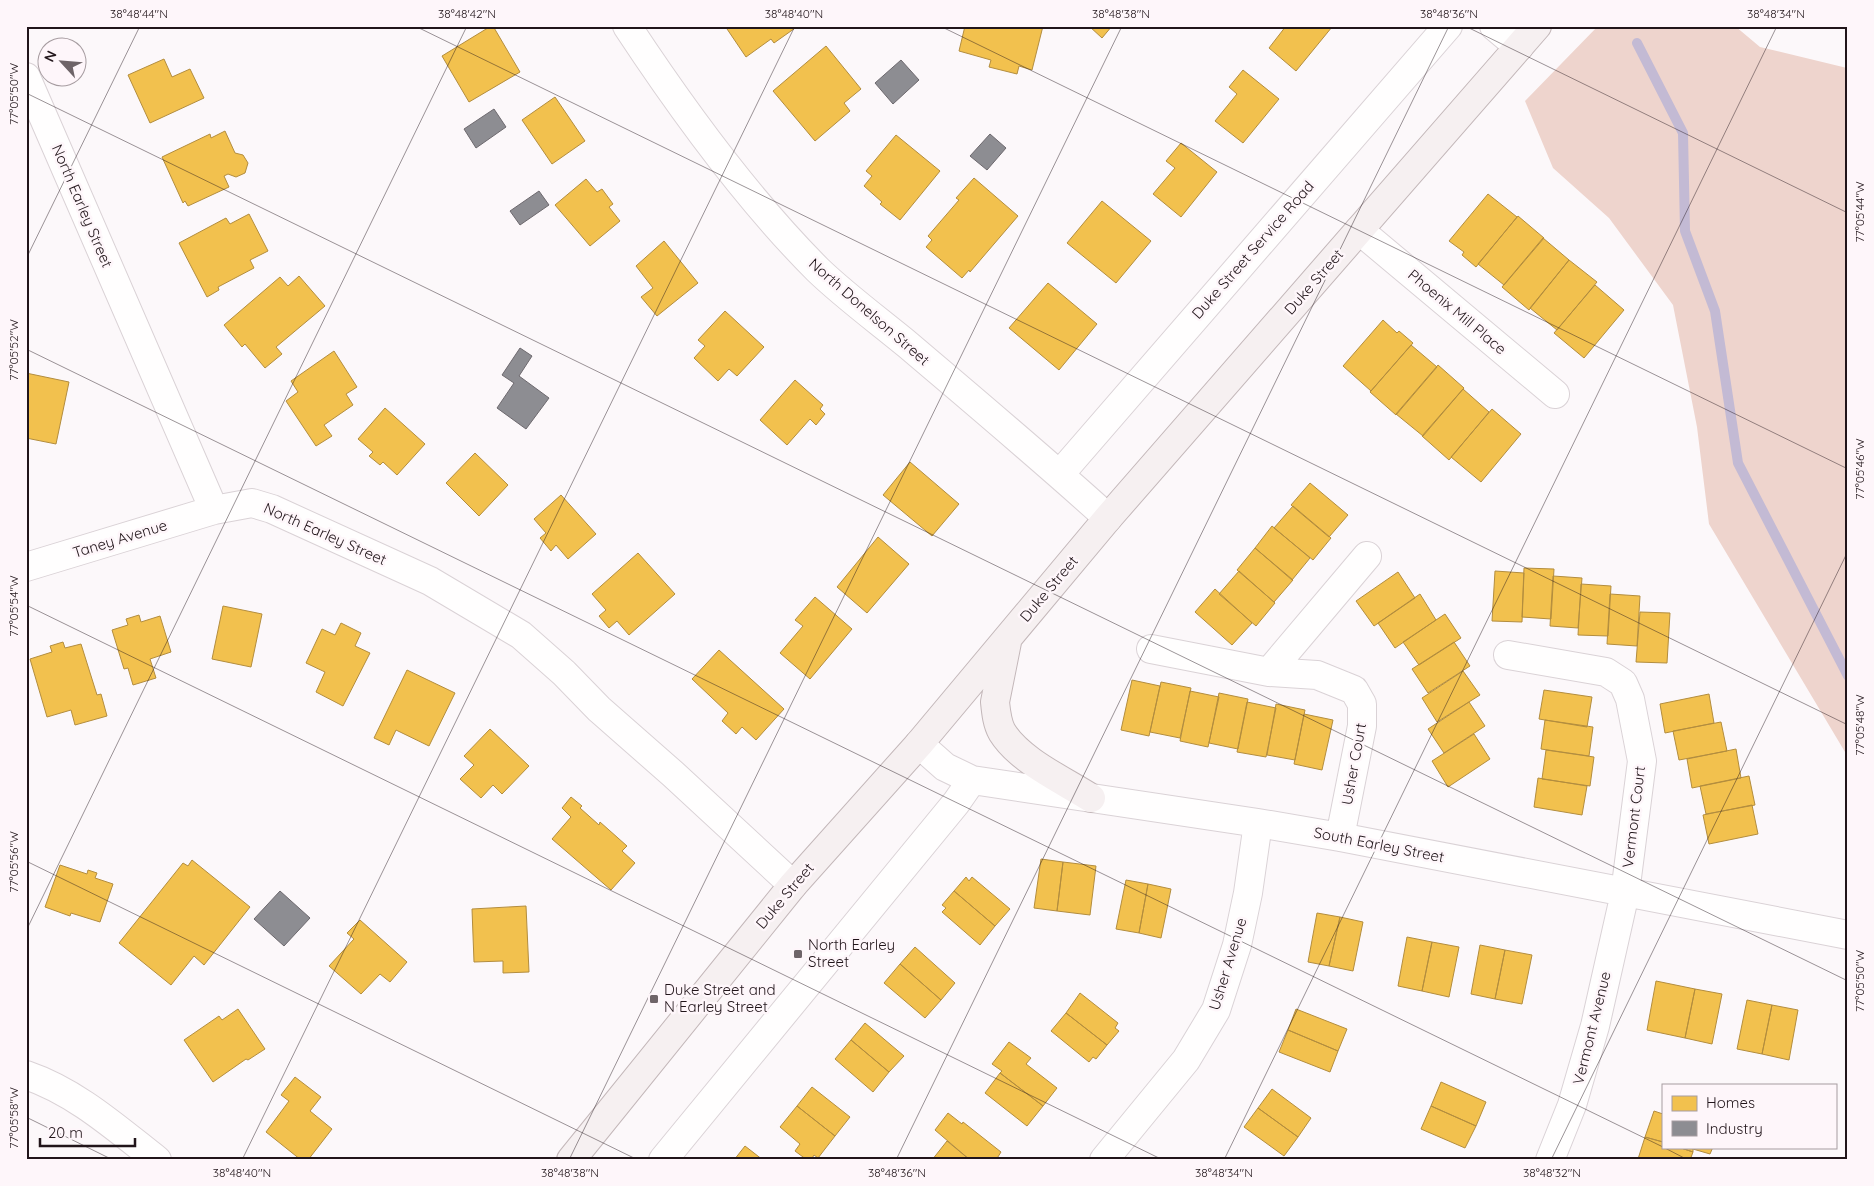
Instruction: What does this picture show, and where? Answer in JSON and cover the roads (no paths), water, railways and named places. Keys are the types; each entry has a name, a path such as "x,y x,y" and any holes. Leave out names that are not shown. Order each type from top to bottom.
{"main road":[{"name":"Duke Street","path":"571,1160 793,885 919,744 1108,518 1537,26"},
{"path":"1008,638 995,702 1002,732 1024,756 1091,798"}],"street":[{"name":"North Donelson Street","path":"627,26 703,134 758,204 819,270 1060,474 1108,518"},
{"name":"Duke Street Service Road","path":"1060,474 1448,26"},
{"path":"1494,26 1519,47"},
{"name":"North Earley Street","path":"26,77 214,510 252,503 272,509 430,581 521,635 564,673 599,709 673,774 793,885"},
{"name":"Phoenix Mill Place","path":"1359,230 1555,394"},
{"name":"Taney Avenue","path":"26,567 214,510"},
{"path":"1269,672 1367,556"},
{"name":"Usher Court","path":"1151,649 1269,672 1317,675 1354,690 1362,704 1362,726 1340,837"},
{"name":"Vermont Court","path":"1508,655 1606,672 1623,683 1630,699 1642,761 1625,893"},
{"name":"South Earley Street","path":"919,744 945,767 972,780 1258,822 1848,935"},
{"path":"663,1160 956,804 972,780"},
{"name":"Usher Avenue","path":"1104,1160 1186,1060 1216,1010 1240,928 1248,893 1258,822"},
{"name":"Vermont Avenue","path":"1550,1160 1572,1106 1595,1026 1625,893"},
{"path":"26,1074 69,1094 157,1160"}],"waterway":[{"path":"1637,43 1683,133 1685,231 1715,311 1738,463 1848,676"}],"place":[{"name":"North Earley Street","path":"798,954"},
{"name":"Duke Street and N Earley Street","path":"654,999"}]}
